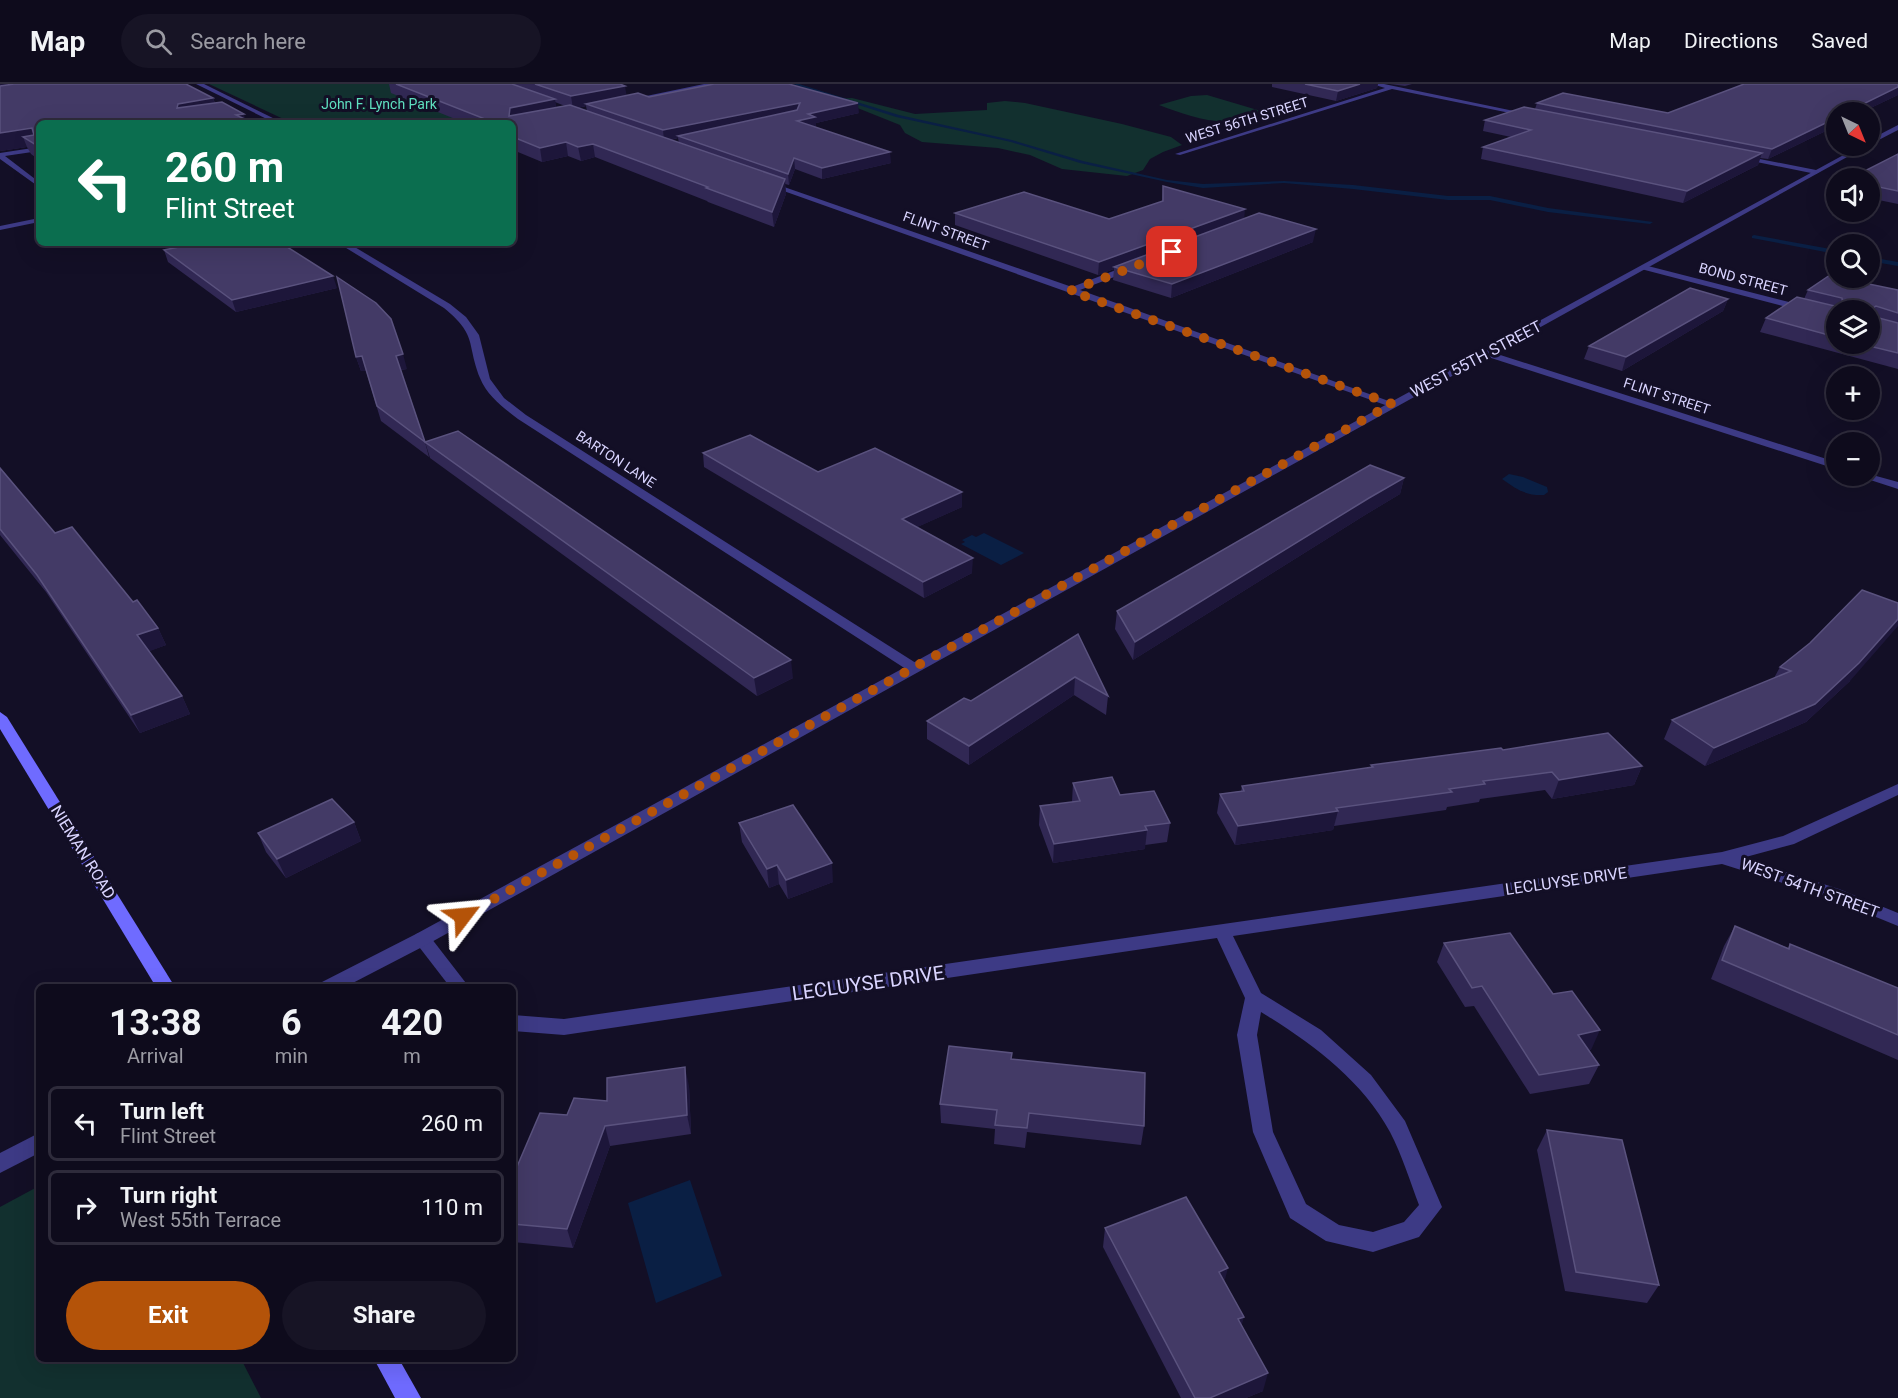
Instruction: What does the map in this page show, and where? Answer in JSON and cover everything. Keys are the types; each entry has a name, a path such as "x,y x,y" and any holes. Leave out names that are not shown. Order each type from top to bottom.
{"main road":[{"name":"NIEMAN ROAD","path":"0,717 164,984"},
{"path":"388,1362 409,1398"}],"street":[{"path":"199,84 274,120"},
{"path":"620,102 713,84"},
{"path":"1375,84 1539,117"},
{"name":"WEST 56TH STREET","path":"1178,154 1391,87"},
{"path":"243,113 254,111"},
{"path":"1880,137 1898,127"},
{"path":"0,156 36,150"},
{"path":"1734,155 1816,172"},
{"path":"0,156 36,183"},
{"name":"WEST 55TH STREET","path":"335,984 422,939 1846,156"},
{"name":"FLINT STREET","path":"763,181 1392,404"},
{"path":"0,228 36,221"},
{"name":"BARTON LANE","path":"347,246 447,306 463,319 474,334 485,379 500,400 522,417 914,668"},
{"path":"1070,291 1139,265"},
{"name":"BOND STREET","path":"1644,267 1826,314"},
{"name":"FLINT STREET","path":"1488,354 1826,463"},
{"path":"1880,481 1898,486"},
{"name":"LECLUYSE DRIVE","path":"516,1023 564,1027 1722,858 1788,840 1898,789"},
{"name":"WEST 54TH STREET","path":"1722,858 1833,893 1898,920"},
{"path":"1222,931 1254,998 1314,1035 1364,1081 1398,1127 1431,1207 1411,1230 1372,1242 1334,1234 1298,1210 1263,1132 1247,1035 1254,998"},
{"path":"422,939 458,984"},
{"path":"0,1164 36,1145"}],"green space":[{"name":"John F. Lynch Park","path":"209,84 476,84 501,120 286,120"},
{"path":"1207,95 1261,111 1236,121 1224,121 1197,118 1159,105 1191,96"},
{"path":"852,98 915,114 987,110 987,103 1005,101 1025,103 1171,137 1182,145 1150,159 1143,170 1127,176 1062,169 1030,155 998,148 922,142 905,133 900,125 835,99"},
{"path":"36,1188 36,1362 243,1362 261,1398 0,1398 0,1207"}],"water":[{"path":"1509,474 1547,487 1548,492 1538,495 1522,491 1502,479"},
{"path":"984,533 1024,553 1001,565 961,544 965,542 962,540 972,535 976,537"},
{"path":"690,1180 722,1276 656,1303 628,1203"}],"building":[{"path":"14,84 186,84 213,98 178,104 177,108 222,102 244,114 236,115 247,120 36,120 36,145 23,137 34,135 32,128 0,133 0,86"},
{"path":"396,84 512,84 555,99 510,108 509,116 570,105 785,179 772,212 593,144 578,147 566,142 540,148 516,138 516,120 487,120"},
{"path":"535,84 620,84 625,86 571,96"},
{"path":"714,84 789,84 858,103 808,114 815,117 797,121 890,152 822,168 794,158 788,174 678,136 797,110 800,103 663,130 586,104 638,93 649,97"},
{"path":"1305,84 1360,84 1338,91"},
{"path":"1744,84 1898,84 1898,87 1867,102 1826,102 1826,123 1772,149 1537,103 1563,93 1668,113"},
{"path":"1524,107 1762,153 1687,191 1483,147 1531,130 1485,120"},
{"path":"1898,154 1898,191 1880,187 1880,168 1871,168"},
{"path":"1163,186 1245,209 1099,262 955,213 1024,192 1109,219 1163,201"},
{"path":"1259,213 1316,229 1172,284 1114,267"},
{"path":"184,246 286,246 333,276 232,300 164,250"},
{"path":"337,277 376,303 391,319 403,354 396,356 425,442 377,406 362,356 356,357"},
{"path":"1826,278 1826,288 1880,286 1898,290 1898,313 1880,307 1880,300 1842,300 1842,298 1808,290"},
{"path":"1690,288 1728,299 1626,357 1589,346"},
{"path":"1797,297 1826,304 1826,334 1766,318"},
{"path":"1880,318 1898,323 1898,353 1880,349"},
{"path":"458,431 791,660 754,678 425,442"},
{"path":"750,435 818,472 875,448 962,492 902,519 973,558 923,582 703,453"},
{"path":"1370,465 1404,478 1135,642 1117,611"},
{"path":"0,468 55,533 72,527 133,602 137,600 158,628 137,635 182,696 131,715 37,575 0,529"},
{"path":"1862,590 1898,603 1898,619 1859,663 1815,704 1714,748 1672,720 1791,671 1780,667 1810,643"},
{"path":"1078,634 1108,696 1075,677 969,746 927,721 964,698 971,701"},
{"path":"1608,733 1642,766 1559,780 1552,772 1483,781 1485,784 1449,789 1452,792 1336,808 1338,811 1238,826 1220,794 1244,791 1242,786 1373,767 1371,765 1501,748 1503,750"},
{"path":"1112,777 1120,795 1154,791 1170,823 1145,826 1147,830 1054,844 1040,806 1080,801 1073,783"},
{"path":"332,799 354,822 277,859 258,833"},
{"path":"793,805 832,863 786,880 777,865 767,869 739,823"},
{"path":"1735,926 1789,949 1790,944 1898,988 1898,1035 1722,960"},
{"path":"1510,933 1553,994 1572,991 1600,1030 1578,1035 1599,1065 1539,1075 1482,986 1472,988 1444,943"},
{"path":"949,1046 1012,1053 1011,1059 1145,1073 1144,1126 1029,1113 1027,1128 995,1125 997,1110 940,1104"},
{"path":"685,1067 687,1115 605,1126 567,1229 516,1224 516,1169 540,1113 567,1115 574,1098 607,1101 607,1078"},
{"path":"1547,1130 1622,1140 1659,1285 1576,1272"},
{"path":"1186,1197 1228,1268 1219,1272 1244,1317 1238,1319 1268,1373 1210,1398 1195,1398 1105,1228"}],"waterway":[{"path":"795,84 898,116 1012,141 1082,162 1167,181 1203,186 1284,182 1448,198 1490,198 1548,210 1650,222"},
{"path":"1754,237 1826,250"},
{"path":"1880,261 1898,264"}],"route":[{"path":"463,916 1392,404 1070,291 1172,252"}]}
